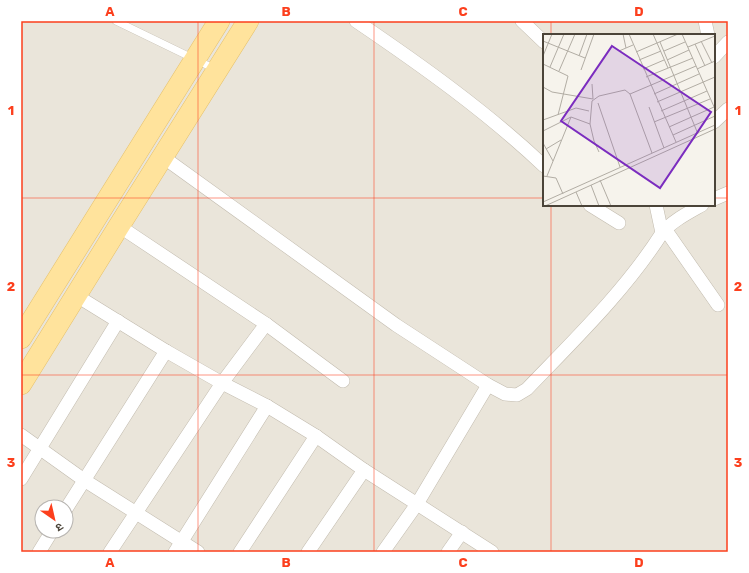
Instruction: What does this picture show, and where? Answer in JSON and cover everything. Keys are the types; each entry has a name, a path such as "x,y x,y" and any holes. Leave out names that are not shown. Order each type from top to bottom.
{"main road":[{"path":"21,338 219,21"},
{"path":"21,384 248,21"}],"street":[{"path":"356,21 397,49 475,107 530,152 543,165"},
{"path":"522,21 543,41"},
{"path":"705,21 708,34"},
{"path":"715,56 728,42"},
{"path":"715,121 728,109"},
{"path":"163,157 396,325 488,385 505,394 517,395 527,389 606,304 638,266 663,231 700,206"},
{"path":"715,199 728,193"},
{"path":"592,206 619,223"},
{"path":"656,206 663,231 718,305"},
{"path":"119,226 266,324 343,380"},
{"path":"77,296 222,383 267,406 316,436 364,470 492,552"},
{"path":"21,480 118,321"},
{"path":"110,552 135,512 222,383 266,324"},
{"path":"72,499 166,350"},
{"path":"383,552 417,504 488,385"},
{"path":"178,547 267,406"},
{"path":"21,435 84,480 135,512 178,547 198,552"},
{"path":"240,552 316,436"},
{"path":"308,552 364,470"},
{"path":"448,552 462,532"},
{"path":"38,552 47,539"}],"lane":[{"path":"116,21 217,70"}],"shaded area":[{"path":"21,21 728,21 728,552 21,552"}]}
